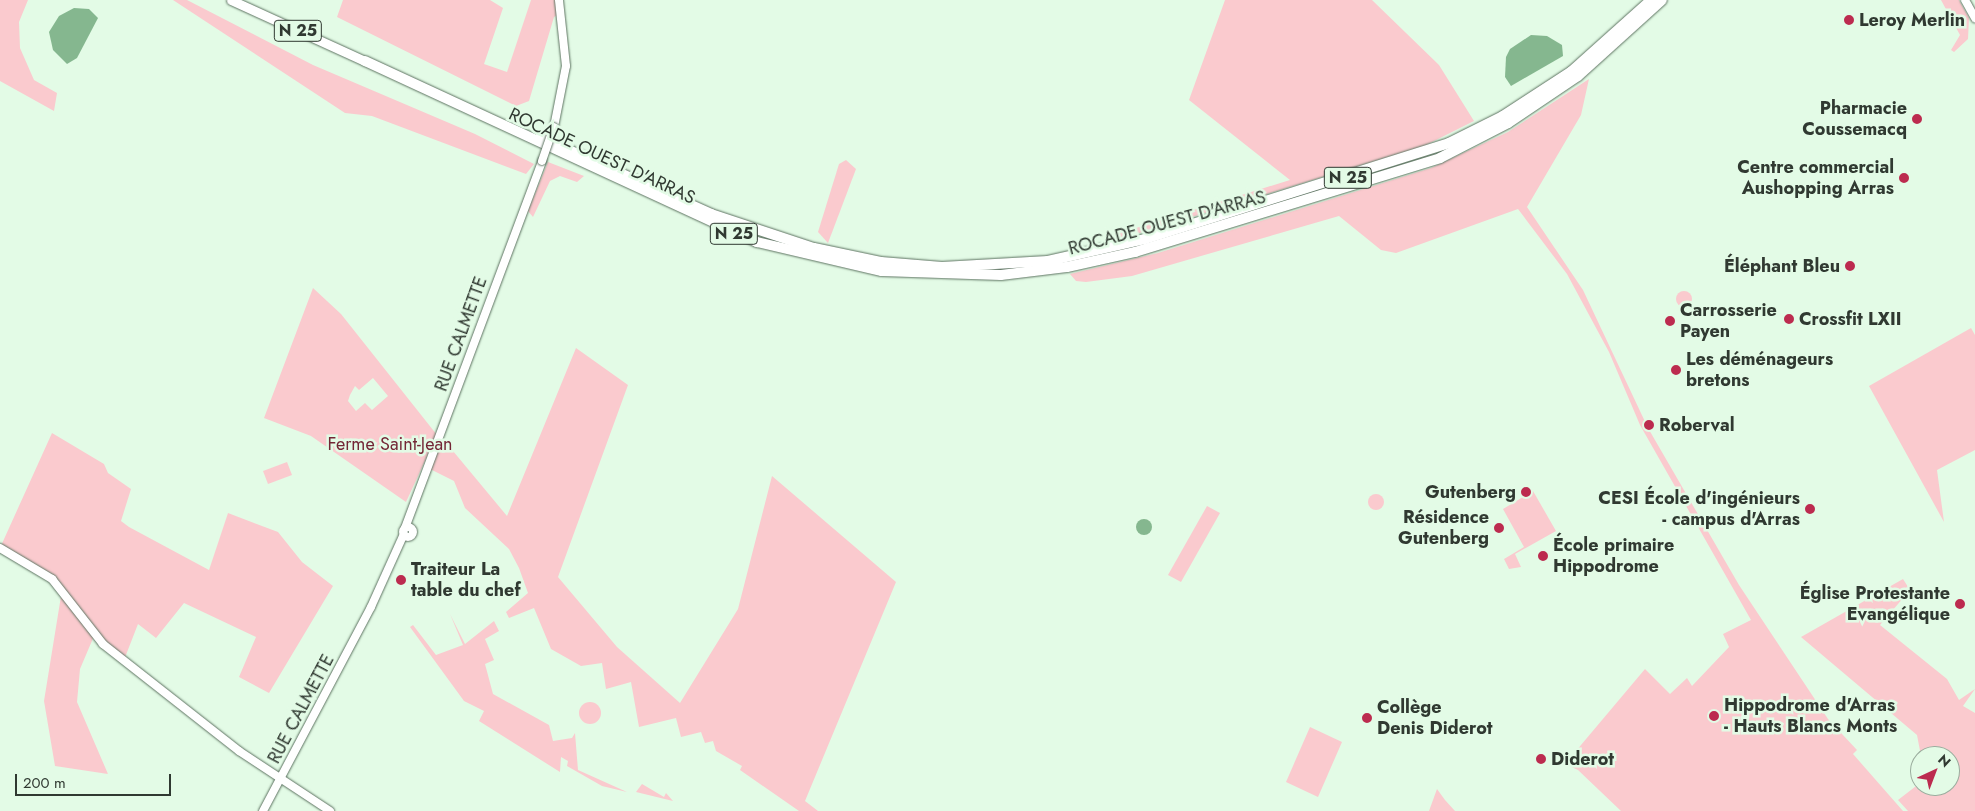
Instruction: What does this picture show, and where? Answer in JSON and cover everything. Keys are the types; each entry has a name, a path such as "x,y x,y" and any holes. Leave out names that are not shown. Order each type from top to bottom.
{"highway":[{"name":"ROCADE OUEST D'ARRAS","path":"365,62 767,235 881,262 995,266 1120,247 1430,151 1486,125 1548,87 1605,44 1651,0"},
{"name":"ROCADE OUEST D'ARRAS","path":"365,62 757,242 882,272 1001,275 1067,267 1135,252 1440,158 1508,123 1578,76 1662,0"}],"main road":[{"name":"ROCADE OUEST D'ARRAS","path":"231,0 365,62"}],"street":[{"path":"1965,0 1975,18"},
{"path":"1971,0 1975,8"},
{"name":"RUE CALMETTE","path":"263,811 368,613 399,544 407,532 408,518 554,127 566,66 559,1"},
{"path":"0,548 52,579 94,636 280,779 330,811"}],"green space":[{"path":"0,0 28,0 19,22 20,48 34,80 57,93 54,111 0,81"},
{"path":"173,0 187,0 313,65 475,134 534,164 526,174 372,116 345,113"},
{"path":"343,0 490,0 503,8 484,64 507,72 531,0 559,0 561,13 554,17 529,101 516,106 337,17"},
{"path":"1225,0 1372,0 1439,65 1474,121 1424,146 1113,241 1107,237 1290,180 1189,100"},
{"path":"1941,0 1959,0 1969,18 1968,39 1954,52 1951,50 1960,35"},
{"path":"1589,79 1581,115 1527,207 1583,290 1648,428 1739,585 1828,719 1857,750 1853,754 1903,811 1621,811 1578,770 1565,764 1645,669 1670,694 1687,678 1692,686 1729,647 1723,634 1751,620 1640,425 1609,352 1567,274 1518,209 1396,253 1381,250 1339,216 1132,276 1086,282 1076,281 1070,274 1158,253 1431,168 1508,132"},
{"path":"846,160 856,169 828,243 818,232 839,164"},
{"path":"548,162 584,176 577,182 560,176 550,181 533,217 528,211"},
{"name":"Ferme Saint-Jean","path":"313,288 341,314 437,435 406,502 311,436 264,418","holes":["373,378 388,396 372,410 365,403 356,411 348,401 355,386 359,390"]},
{"path":"1684,291 1690,293 1692,299 1690,305 1684,307 1678,305 1676,299 1678,293"},
{"path":"1971,328 1975,335 1975,450 1937,470 1944,522 1869,386"},
{"path":"576,348 628,385 558,577 617,647 680,703 738,609 772,476 896,582 805,801 818,811 799,811 740,770 742,766 716,751 713,741 705,743 701,732 681,737 676,718 639,727 631,682 606,689 602,663 581,666 551,649 534,608 509,618 506,612 528,593 519,568 509,549 465,508 454,481 430,469 443,439 507,516"},
{"path":"52,433 104,464 108,473 131,489 121,521 129,527 209,570 228,513 278,532 302,562 333,586 269,693 239,677 256,637 184,603 156,638 138,624 124,660 94,636 80,669 77,702 108,774 55,766 44,701 62,590 0,548"},
{"path":"287,462 292,475 268,484 263,471"},
{"path":"1533,491 1556,531 1515,554 1521,567 1509,569 1504,559 1524,547 1503,509"},
{"path":"1373,494 1379,494 1384,499 1382,508 1373,510 1368,505 1368,499"},
{"path":"1207,506 1220,513 1181,582 1168,575"},
{"path":"1903,579 1910,590 1880,625 1947,679 1959,700 1975,689 1963,706 1975,713 1975,811 1908,811 1898,800 1910,791 1910,796 1960,796 1960,746 1919,746 1917,735 1801,637"},
{"path":"450,614 465,644 494,621 499,631 485,639 494,660 485,664 493,694 549,725 553,741 572,738 575,733 578,770 627,792 602,786 567,766 568,761 561,757 560,772 479,721 484,711 464,701 410,627 413,625 436,655 463,645"},
{"path":"590,702 598,705 601,713 598,721 590,724 582,721 579,713 582,705"},
{"path":"1310,727 1342,742 1318,797 1286,782"},
{"path":"642,784 664,797 666,793 673,801 636,792"},
{"path":"1437,789 1445,800 1455,811 1429,811"}],"shaded area":[{"path":"74,8 89,9 98,18 77,58 67,64 53,50 49,32 59,16"},
{"path":"1531,35 1547,36 1562,45 1563,56 1511,86 1505,77 1506,57 1510,49"},
{"path":"1144,519 1152,527 1144,535 1136,527"}],"place":[{"name":"Leroy Merlin","path":"1849,20"},
{"name":"Pharmacie Coussemacq","path":"1917,119"},
{"name":"Centre commercial Aushopping Arras","path":"1904,178"},
{"name":"Éléphant Bleu","path":"1850,266"},
{"name":"Crossfit LXII","path":"1789,319"},
{"name":"Carrosserie Payen","path":"1670,321"},
{"name":"Les déménageurs bretons","path":"1676,370"},
{"name":"Roberval","path":"1649,425"},
{"name":"Gutenberg","path":"1526,492"},
{"name":"CESI École d'ingénieurs - campus d'Arras","path":"1810,509"},
{"name":"Résidence Gutenberg","path":"1499,528"},
{"name":"École primaire Hippodrome","path":"1543,556"},
{"name":"Traiteur La table du chef","path":"401,580"},
{"name":"Église Protestante Evangélique","path":"1960,604"},
{"name":"Hippodrome d'Arras - Hauts Blancs Monts","path":"1714,716"},
{"name":"Collège Denis Diderot","path":"1367,718"},
{"name":"Diderot","path":"1541,759"}]}
